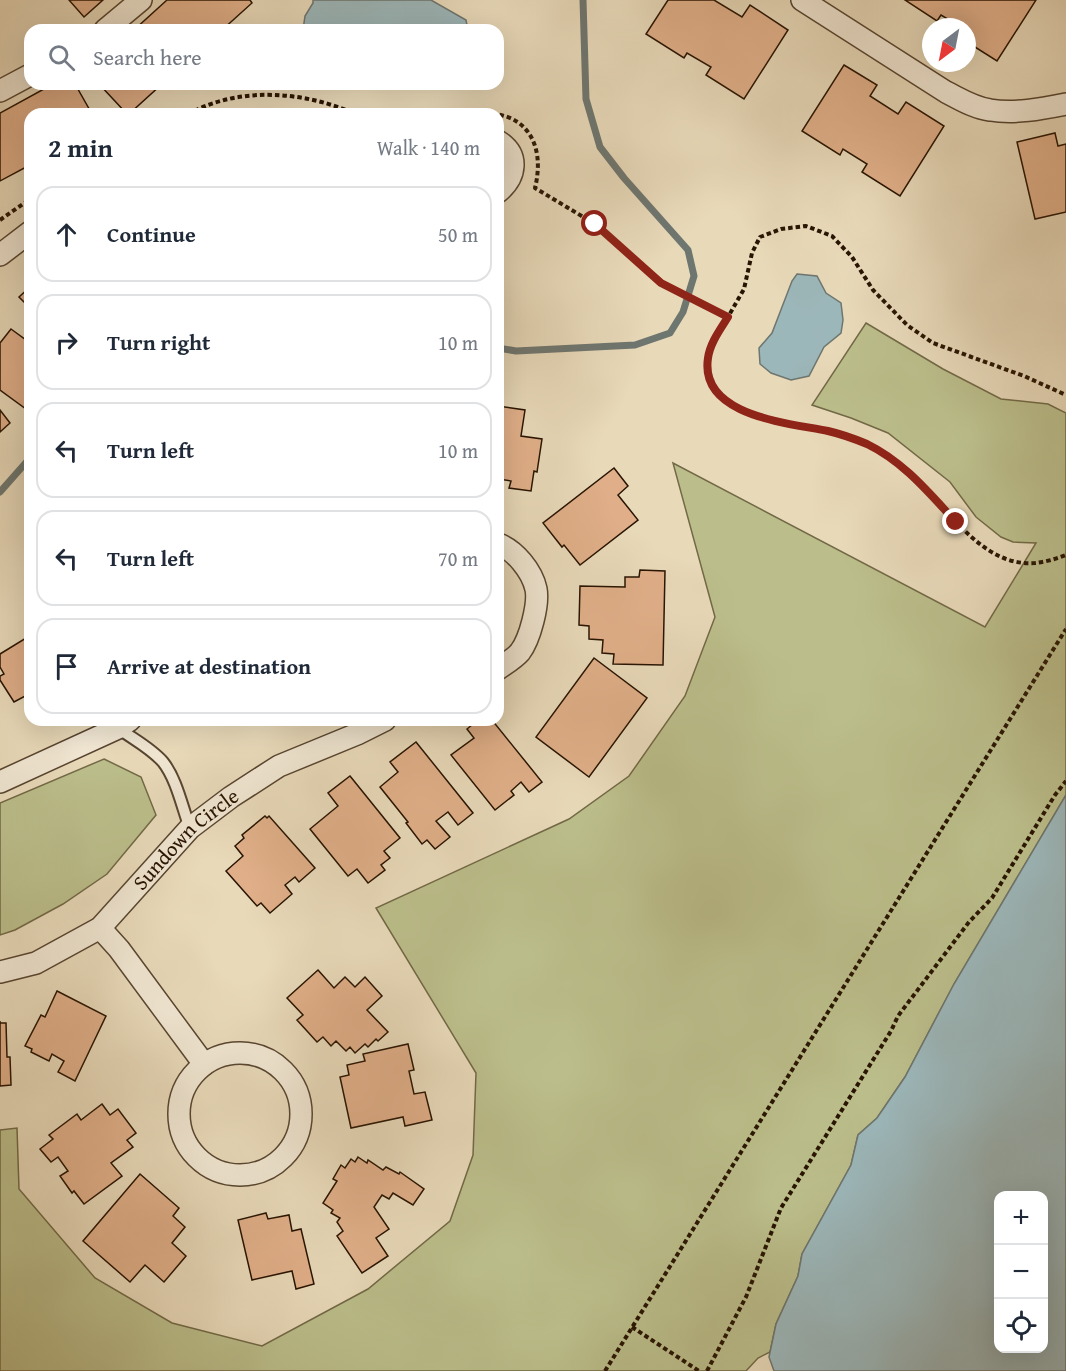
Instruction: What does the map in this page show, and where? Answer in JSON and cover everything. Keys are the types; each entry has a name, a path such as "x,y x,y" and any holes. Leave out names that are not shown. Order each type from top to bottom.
{"street":[{"path":"112,24 141,0"},
{"path":"802,0 946,92 970,104 989,110 1011,111 1034,110 1066,104"},
{"path":"0,90 24,78"},
{"path":"504,146 509,150 514,164 510,180 504,186"},
{"path":"0,255 24,237"},
{"path":"504,546 533,578 537,592 531,628 520,653 504,665"},
{"path":"0,782 120,726"},
{"name":"Sundown Circle","path":"0,972 36,963 100,928 190,828 231,797 279,766 373,726"},
{"path":"100,928 119,949 204,1064"},
{"path":"250,1053 281,1068 292,1082 299,1098 301,1115 298,1133 283,1158 271,1167 240,1176 227,1174 199,1161 187,1146 180,1129 178,1111 182,1092 191,1076 204,1064 218,1056 250,1053"}],"lane":[{"path":"126,726 164,763 173,780 190,828"}],"path":[{"path":"200,108 231,99 276,95 315,100 338,108"},
{"path":"504,116 518,122 534,140 540,166 536,188 595,224 661,283 728,317"},
{"path":"0,220 24,203"},
{"path":"1066,395 1024,376 933,343 907,325 873,290 852,257 832,236 806,225 781,229 760,237 752,253 744,289 713,343 708,360 711,381 736,407 770,421 841,435 880,452 920,482 969,534 1003,557 1035,563 1066,555"},
{"path":"605,1371 1066,629"},
{"path":"707,1371 746,1297 781,1208 891,1031 898,1016 969,922 992,898 1055,795 1066,781"},
{"path":"632,1327 699,1371"}],"green space":[{"path":"866,323 943,369 1001,399 1048,404 1066,413 1066,795 954,984 905,1077 877,1118 858,1135 851,1165 802,1254 798,1276 776,1324 770,1352 758,1358 746,1371 0,1371 0,1130 17,1128 19,1189 95,1278 172,1323 262,1346 368,1289 450,1221 473,1155 476,1073 376,908 569,819 629,776 685,696 715,617 673,463 985,627 1036,543 1013,542 1001,537 976,517 950,482 888,433 812,405"},
{"path":"104,759 141,777 156,815 107,874 63,904 15,930 0,935 0,803"}],"water":[{"path":"313,0 431,0 466,20 467,24 304,24 305,16"},
{"path":"797,274 817,276 826,293 841,303 843,320 841,333 824,347 809,376 791,380 771,373 760,364 759,348 772,333 792,281"},
{"path":"1066,795 1066,1371 774,1371 769,1357 776,1324 798,1276 802,1254 851,1165 858,1135 877,1118 905,1077 954,984"}],"building":[{"path":"69,0 103,0 84,17"},
{"path":"167,0 250,0 252,3 229,24 141,24"},
{"path":"668,0 714,0 742,17 750,5 788,30 744,99 706,75 711,67 687,53 684,58 646,34"},
{"path":"905,0 1036,0 997,61 976,48 976,18 946,18 941,15 939,18 932,18"},
{"path":"844,65 877,85 870,96 898,114 906,102 944,126 900,196 862,172 867,164 843,149 840,155 802,131"},
{"path":"42,90 78,90 89,108 24,108 24,168 0,181 0,113"},
{"path":"105,90 155,90 136,108 121,108"},
{"path":"1055,133 1058,146 1066,144 1066,212 1035,219 1017,142"},
{"path":"24,292 24,302 19,297"},
{"path":"11,329 24,339 24,408 0,390 0,343"},
{"path":"504,407 525,410 521,436 542,439 537,472 534,471 531,491 509,488 511,481 504,480"},
{"path":"0,410 10,423 0,432"},
{"path":"614,468 628,486 618,495 638,520 580,565 543,523"},
{"path":"640,570 665,571 663,665 613,664 614,654 602,653 603,640 589,639 589,626 579,625 580,586 625,587 625,577 639,577"},
{"path":"24,639 24,697 14,702 0,680 0,676 4,674 0,667 0,654"},
{"path":"594,658 647,698 589,777 536,737"},
{"path":"471,726 497,726 542,782 529,792 521,782 511,791 514,795 495,810 451,755 474,738 467,729"},
{"path":"416,742 473,813 458,825 448,812 436,821 450,837 435,849 427,840 422,844 380,787 398,772 390,762"},
{"path":"350,776 400,838 384,851 390,858 381,865 385,870 368,883 357,869 348,876 310,829 338,806 328,793"},
{"path":"265,816 267,818 269,816 315,868 299,882 295,877 285,885 292,894 270,913 261,903 257,906 226,871 243,856 235,846 244,838 242,835"},
{"path":"318,970 334,988 345,977 355,987 365,977 382,996 367,1010 388,1032 368,1047 365,1044 355,1053 350,1047 346,1051 336,1041 331,1046 323,1037 317,1042 297,1020 303,1015 287,998"},
{"path":"57,991 106,1016 75,1081 58,1072 64,1061 52,1054 49,1061 31,1052 32,1049 25,1046 41,1015 45,1017"},
{"path":"0,1023 6,1023 11,1085 0,1086"},
{"path":"408,1044 414,1070 409,1071 414,1094 425,1092 432,1120 405,1126 403,1117 351,1128 340,1077 349,1075 347,1065 365,1061 363,1054"},
{"path":"102,1104 110,1115 118,1109 136,1133 127,1140 133,1147 111,1163 122,1176 84,1204 74,1191 72,1193 60,1176 68,1171 58,1157 51,1162 40,1149 53,1139 49,1135 77,1114 81,1120"},
{"path":"358,1157 367,1163 368,1160 383,1170 386,1167 399,1174 400,1172 424,1189 413,1205 393,1193 389,1199 382,1195 374,1207 389,1229 376,1238 388,1256 362,1273 337,1236 343,1231 337,1222 340,1218 331,1213 333,1210 323,1203 337,1181 333,1179 341,1165 345,1168 351,1159 355,1162"},
{"path":"140,1174 179,1208 173,1216 185,1227 172,1243 186,1256 164,1282 145,1265 130,1282 83,1241"},
{"path":"266,1213 268,1219 289,1215 292,1231 301,1229 314,1284 296,1289 292,1271 252,1280 238,1220"}],"waterway":[{"path":"504,349 516,351 635,345 670,333 683,312 694,276 688,250 624,178 600,147 586,99 583,0"},
{"path":"0,492 24,465"}],"route":[{"path":"595,224 661,283 728,317 713,343 708,360 711,381 728,401 757,417 829,431 867,445 891,459 920,482 956,522"}]}
